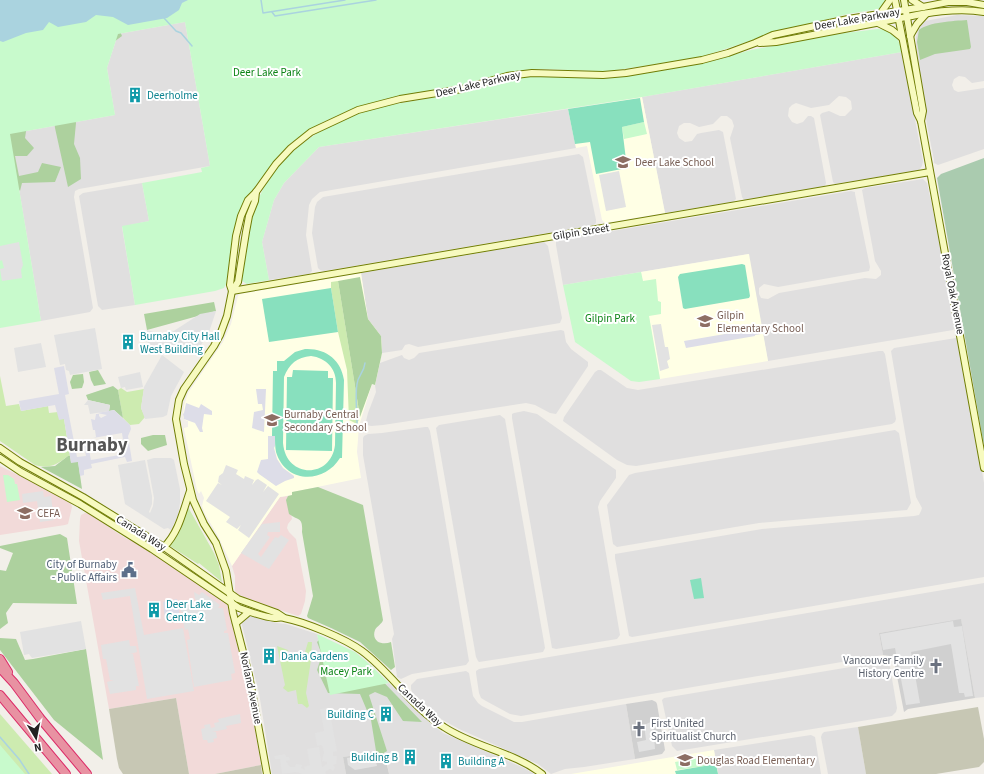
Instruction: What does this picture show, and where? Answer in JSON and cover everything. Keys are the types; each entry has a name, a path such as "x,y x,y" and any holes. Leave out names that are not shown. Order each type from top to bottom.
{"highway":[{"path":"0,659 14,684"},
{"path":"0,668 87,774"},
{"path":"0,695 66,774"}],"main road":[{"path":"880,14 890,0"},
{"name":"Royal Oak Avenue","path":"895,0 917,113 921,120 984,468"},
{"name":"Royal Oak Avenue","path":"904,0 923,111 921,120"},
{"path":"912,0 923,7"},
{"name":"Deer Lake Parkway","path":"232,603 222,556 198,512 190,491 177,426 176,412 184,389 210,352 220,335 227,316 232,291 238,282 249,216 255,201 256,192 276,164 301,140 324,126 368,107 400,99 462,89 495,79 542,72 603,75 620,73 702,60 755,43 773,35 880,14 954,2 984,5"},
{"name":"Deer Lake Parkway","path":"755,43 776,42 926,14 975,10 984,12"},
{"path":"910,36 917,24 926,14"},
{"path":"878,23 892,30 902,38"},
{"name":"Gilpin Street","path":"232,291 930,172"},
{"name":"Canada Way","path":"0,448 20,462 83,497 164,547 238,599 324,632 354,646 371,658 425,712 444,728 526,764 542,774"},
{"name":"Canada Way","path":"0,458 21,472 80,504 152,549 232,603 249,612 275,618 282,617"},
{"path":"164,547 174,535 190,491"},
{"name":"Norland Avenue","path":"232,603 248,671 267,774"},
{"path":"236,622 249,612"}],"shaded area":[{"path":"957,15 984,16 984,81 972,83 965,77 959,76 954,79 952,85 954,90 958,92 984,88 984,149 938,165 934,163 927,125 916,51 916,37 919,26 925,21"},
{"path":"185,22 210,166 79,189 75,191 74,197 93,308 90,312 41,321 10,134 115,115 107,68 118,34"},
{"path":"902,52 923,161 919,170 835,184 833,182 820,115 829,111 840,116 845,116 852,109 851,101 846,97 839,96 829,105 811,108 796,103 789,108 788,116 792,122 797,124 803,122 808,116 814,118 826,183 825,186 744,200 742,197 730,138 734,126 732,120 727,116 721,116 713,124 699,127 690,123 684,123 679,126 677,133 679,138 685,142 692,141 697,134 719,130 723,132 736,199 733,202 665,213 642,97"},
{"name":"Deer Lake School","path":"642,97 665,213 605,223 602,220 587,146 576,148 568,109"},
{"path":"568,109 576,148 320,192 312,199 309,205 306,235 312,271 309,274 269,280 262,242 274,200 284,183 319,147"},
{"path":"579,154 583,157 596,220 594,225 324,271 318,268 312,233 315,207 317,202 323,197"},
{"path":"984,158 984,446 937,178 941,174"},
{"path":"619,171 626,207 606,211 599,175"},
{"path":"923,179 927,183 948,278 956,327 953,330 768,361 748,254 563,285 556,245 556,241 559,240 851,191 855,192 870,267 869,271 778,287 764,284 759,288 759,294 761,298 768,299 779,293 865,278 876,279 881,275 881,271 875,261 862,190 865,188"},
{"path":"142,183 149,221 122,227 135,305 102,310 98,306 79,196 83,193"},
{"path":"19,242 23,265 21,270 22,278 2,281 0,269 4,268 2,260 0,261 0,246"},
{"path":"544,242 548,246 562,318 560,323 418,347 409,344 405,345 402,350 382,353 381,336 368,319 361,273"},
{"name":"Gilpin Elementary School","path":"749,254 768,361 660,379 641,272"},
{"name":"Burnaby Central Secondary School","path":"361,273 368,319 381,336 382,353 375,385 372,384 359,426 357,452 361,478 293,492 292,495 280,497 232,566 218,536 205,514 202,506 204,498 201,491 199,494 197,490 184,429 188,427 188,421 183,417 184,406 188,393 223,342 231,324 238,296 240,294"},
{"path":"216,311 209,332 196,353 148,345 147,330 166,336 200,314"},
{"path":"661,324 665,347 668,347 670,359 667,361 669,368 660,371 652,325"},
{"path":"95,328 102,369 70,375 69,371 66,370 65,364 60,365 54,335"},
{"path":"760,328 761,334 755,336 686,348 684,341"},
{"path":"561,330 564,331 566,342 571,349 588,362 588,366 556,414 550,413 535,405 526,403 383,425 367,425 366,421 368,413 376,392 375,385 380,363 402,355 404,358 409,360 414,358 419,353"},
{"path":"956,338 959,340 984,483 984,577 632,637 629,636 615,554 762,529 919,515 922,508 916,497 891,351 894,348"},
{"path":"41,343 46,367 18,372 14,348"},
{"path":"883,351 885,354 896,419 892,424 636,466 627,465 617,460 563,421 564,417 595,372 598,370 601,370 627,388 638,390"},
{"path":"162,355 184,372 171,396 167,415 163,417 145,419 141,408 144,387"},
{"path":"64,366 69,394 65,395 77,457 86,456 84,446 88,445 91,460 125,454 122,433 93,438 96,437 91,419 95,420 96,414 99,414 101,418 107,415 97,413 114,410 130,425 131,429 128,436 132,461 127,462 125,457 91,464 92,468 84,470 84,475 80,476 78,462 71,463 64,419 59,420 55,405 21,411 19,401 59,394 54,368"},
{"path":"140,372 143,387 126,390 125,387 121,388 118,377"},
{"path":"256,389 266,389 264,432 252,428 254,412 263,410 262,404 258,404"},
{"path":"88,400 110,405 109,411 90,414 88,405 84,405"},
{"path":"186,403 199,408 201,404 212,411 212,415 204,414 202,428 203,432 200,432 195,423 184,419 183,414"},
{"path":"524,411 537,414 616,470 616,478 600,501 598,507 620,635 617,639 556,649 552,648 512,418 512,414"},
{"path":"500,415 505,419 545,648 543,652 479,662 476,657 436,428 439,425"},
{"path":"428,427 430,431 469,661 466,665 412,674 401,679 397,677 392,639 394,634 363,455 363,438 368,434"},
{"path":"895,430 899,433 911,503 907,510 759,523 617,547 613,544 607,505 629,475"},
{"path":"268,436 275,436 274,448 277,459 283,468 294,476 294,478 276,486 257,472 261,460 268,459"},
{"path":"154,458 171,458 174,460 180,489 180,503 178,515 171,530 168,528 164,529 125,504 118,465 145,460 152,496 150,513 154,498 147,460"},
{"path":"226,465 238,470 236,474 244,479 245,476 254,480 252,485 258,479 267,485 263,492 268,486 279,494 249,538 238,530 241,525 237,529 226,522 230,517 206,501 218,483 222,485 218,482 219,476 223,473"},
{"path":"0,466 70,501 72,507 68,524 0,535"},
{"path":"43,491 44,497 51,496 54,520 40,522 37,501 23,503 22,494"},
{"path":"288,496 292,519 287,528 296,539 306,591 301,614 298,616 250,600 237,594 235,591 235,576 232,566 280,497"},
{"path":"89,513 127,539 136,542 227,604 247,683 261,765 215,774 189,774 176,698 109,709 79,541 80,519 81,515"},
{"path":"280,522 280,532 268,532 267,535 270,537 258,554 261,557 275,537 278,538 281,535 289,540 269,569 241,553 262,524"},
{"path":"984,583 984,697 975,698 961,620 879,633 883,655 521,716 510,714 486,701 481,698 479,693 476,671 479,669"},
{"path":"135,588 144,635 183,628 194,691 147,699 130,596 103,600 101,593"},
{"path":"194,592 199,595 202,592 220,605 218,608 223,608 227,630 224,631 224,633 228,633 235,673 231,674 232,680 194,687 187,640 190,639 188,629 185,630 182,618 186,616 185,612 181,612 181,610 184,609 184,605 198,603 198,606 203,605 195,599"},
{"path":"177,599 180,617 165,619 163,602"},
{"path":"247,615 286,624 317,634 328,680 362,689 389,683 428,721 443,733 524,768 534,774 389,774 385,751 343,757 346,774 272,774 259,693 242,625 242,621"},
{"path":"961,619 975,698 908,709 904,712 894,661 890,656 883,655 879,633"},
{"path":"81,621 86,649 32,658 29,654 24,655 20,632"},
{"path":"953,621 954,627 962,626 973,696 965,697 964,693 959,693 951,644 911,652 920,703 906,705 895,648 883,650 880,634"},
{"path":"129,640 130,646 136,646 137,652 130,654 133,654 139,686 136,686 136,690 110,694 107,682 114,680 110,680 106,659 103,659 101,645"},
{"path":"886,661 890,667 897,708 896,712 892,716 677,751 672,746 662,700 664,698"},
{"path":"466,671 469,673 473,696 478,703 514,722 522,722 626,704 635,759 565,769 551,774 538,764 459,729 441,719 412,692 411,685 417,679"},
{"path":"176,698 189,774 123,774 119,768 117,759 109,709"},
{"path":"652,700 657,704 665,750 662,754 635,759 626,704"},
{"path":"978,707 984,739 984,762 979,767 936,774 866,774 858,727"},
{"path":"329,708 337,751 333,752 333,756 337,756 336,764 333,765 335,767 333,771 330,769 325,772 326,774 302,774 297,772 282,774 280,759 275,759 274,756 285,754 290,760 286,761 289,766 295,767 296,764 302,765 301,768 305,770 304,767 310,765 307,749 319,747 322,767 327,764 327,762 322,761 324,752 322,745 317,746 315,733 324,731 320,709"},
{"path":"240,714 241,723 226,726 227,729 212,732 216,732 217,738 213,739 214,742 208,743 207,740 203,740 201,729 205,728 204,725 210,724 211,728 215,727 214,723 219,722 218,719"},
{"path":"653,721 655,749 639,752 637,742 646,740 644,725"},
{"path":"858,727 866,774 828,774 821,737 822,734 824,732"},
{"path":"811,735 815,737 821,774 718,774 714,750"},
{"name":"Douglas Road Elementary","path":"714,750 718,774 571,774"},
{"path":"384,751 389,774 346,774 343,757"},
{"path":"374,754 377,766 355,770 348,765 347,758"},
{"path":"261,765 262,774 215,774"}],"green space":[{"name":"Deer Lake Park","path":"0,0 888,0 879,9 848,14 774,33 701,57 611,71 542,69 517,71 465,85 388,99 350,110 321,123 292,142 280,154 256,185 235,227 226,284 224,288 215,291 135,305 122,226 149,221 142,183 202,172 201,168 210,166 185,22 118,34 107,68 115,115 10,134 41,321 0,328"},
{"path":"967,20 971,47 970,49 935,54 920,60 917,42 919,30 929,25 948,21"},
{"path":"116,21 122,36 111,44 27,125 25,138 34,148 27,156 15,156 19,176 38,172 42,163 61,167 55,182 22,183 20,191 13,180 0,41"},
{"path":"878,29 892,33 897,39 902,52 642,97 319,147 284,183 274,200 262,242 269,280 247,284 242,281 245,251 255,208 264,188 275,170 306,141 324,129 363,112 384,106 457,93 498,82 529,76 604,78 624,76 704,63 751,50 836,34"},
{"path":"71,96 76,123 74,144 80,158 81,179 68,187 55,128 53,109"},
{"path":"640,98 644,122 622,127 627,168 596,174 590,142 575,144 568,109"},
{"path":"644,122 647,134 624,139 622,127"},
{"path":"742,264 745,265 750,296 749,298 685,309 683,308 678,277 680,274"},
{"name":"Gilpin Park","path":"641,272 643,281 656,279 658,301 661,302 661,314 649,316 660,379 639,382 631,381 575,342 563,285"},
{"path":"360,277 368,319 381,336 382,353 375,385 372,384 360,417 338,281"},
{"path":"338,281 360,417 357,424 349,420 347,370 338,332 331,288 331,282"},
{"path":"331,288 338,332 269,342 262,299"},
{"path":"214,302 216,311 147,330 144,314"},
{"path":"305,349 313,349 326,353 336,361 340,367 344,380 342,458 340,458 333,467 325,473 315,476 306,477 296,475 288,470 281,463 276,452 275,436 272,436 273,371 277,371 277,361 284,361 295,352","holes":["306,357 316,357 326,361 332,368 336,378 335,445 332,456 326,464 318,469 309,470 300,468 292,463 286,455 283,443 284,377 288,368 294,362"]},
{"path":"98,370 106,384 94,386 89,372"},
{"path":"293,370 328,371 328,378 333,378 332,451 286,450 287,377 292,377"},
{"path":"83,374 84,382 82,388 72,389 70,382 73,375"},
{"path":"0,376 6,406 19,404 21,411 48,406 49,413 58,412 64,419 70,456 53,465 45,467 35,465 0,441"},
{"path":"113,386 118,390 123,418 114,410 109,411 110,405 88,400 86,395"},
{"path":"121,388 127,392 144,389 141,408 145,417 139,424 130,425 123,418 118,390"},
{"path":"153,435 165,435 167,445 148,451 141,444 141,438"},
{"path":"70,456 71,462 78,461 82,489 41,467 55,466"},
{"path":"3,475 8,475 14,479 15,484 17,484 20,500 7,502"},
{"path":"318,487 363,505 383,620 375,630 374,634 378,642 391,642 395,667 391,670 360,642 308,618 307,616 313,596 302,532 302,524 300,520 289,514 286,500 288,496 292,495 292,492"},
{"path":"188,507 214,553 219,565 222,582 199,563 198,564 170,546"},
{"path":"60,534 67,538 77,604 13,603 6,613 8,623 0,629 0,570 6,571 13,553 0,548 0,546"},
{"path":"701,578 704,598 694,599 690,580"},
{"name":"Macey Park","path":"317,634 355,652 389,683 330,695"},
{"path":"0,638 16,639 25,660 86,649 103,760 54,720 0,650"},
{"path":"321,638 369,667 422,722 403,721 387,697 375,692 369,695 387,751 377,757 371,720 360,694 328,693 317,670 322,655 317,642"},
{"path":"308,642 312,642 306,693 309,706 307,708 302,704 298,704 296,690 288,692 283,688 285,685 277,646 288,650 287,654 303,659"},
{"path":"0,714 52,774 0,774"},
{"path":"0,745 25,774 0,774"},
{"path":"710,756 711,765 677,770 675,762"},
{"path":"716,764 718,774 676,774 675,771"}],"water":[{"path":"0,0 188,0 182,3 179,10 167,18 128,25 113,17 96,15 86,22 58,27 49,22 43,30 26,33 3,42 0,41"}],"waterway":[{"path":"261,0 263,13 345,0"},
{"path":"272,12 275,16 376,0"},
{"path":"164,18 176,31 181,33 192,46"},
{"path":"357,423 357,384 365,363"},
{"path":"0,737 19,759 29,774"}],"place":[{"name":"Deerholme","path":"135,95"},
{"name":"Deer Lake School","path":"623,162"},
{"name":"Gilpin Elementary School","path":"705,321"},
{"name":"Burnaby City Hall West Building","path":"128,342"},
{"name":"Burnaby Central Secondary School","path":"272,420"},
{"name":"CEFA","path":"25,513"},
{"name":"City of Burnaby - Public Affairs","path":"129,570"},
{"name":"Deer Lake Centre 2","path":"154,610"},
{"name":"Dania Gardens","path":"269,656"},
{"name":"Vancouver Family History Centre","path":"936,666"},
{"name":"Building C","path":"386,714"},
{"name":"First United Spiritualist Church","path":"639,729"},
{"name":"Building B","path":"410,757"},
{"name":"Douglas Road Elementary","path":"685,760"},
{"name":"Building A","path":"446,761"}],"district":[{"name":"Burnaby","path":"92,445"}]}
